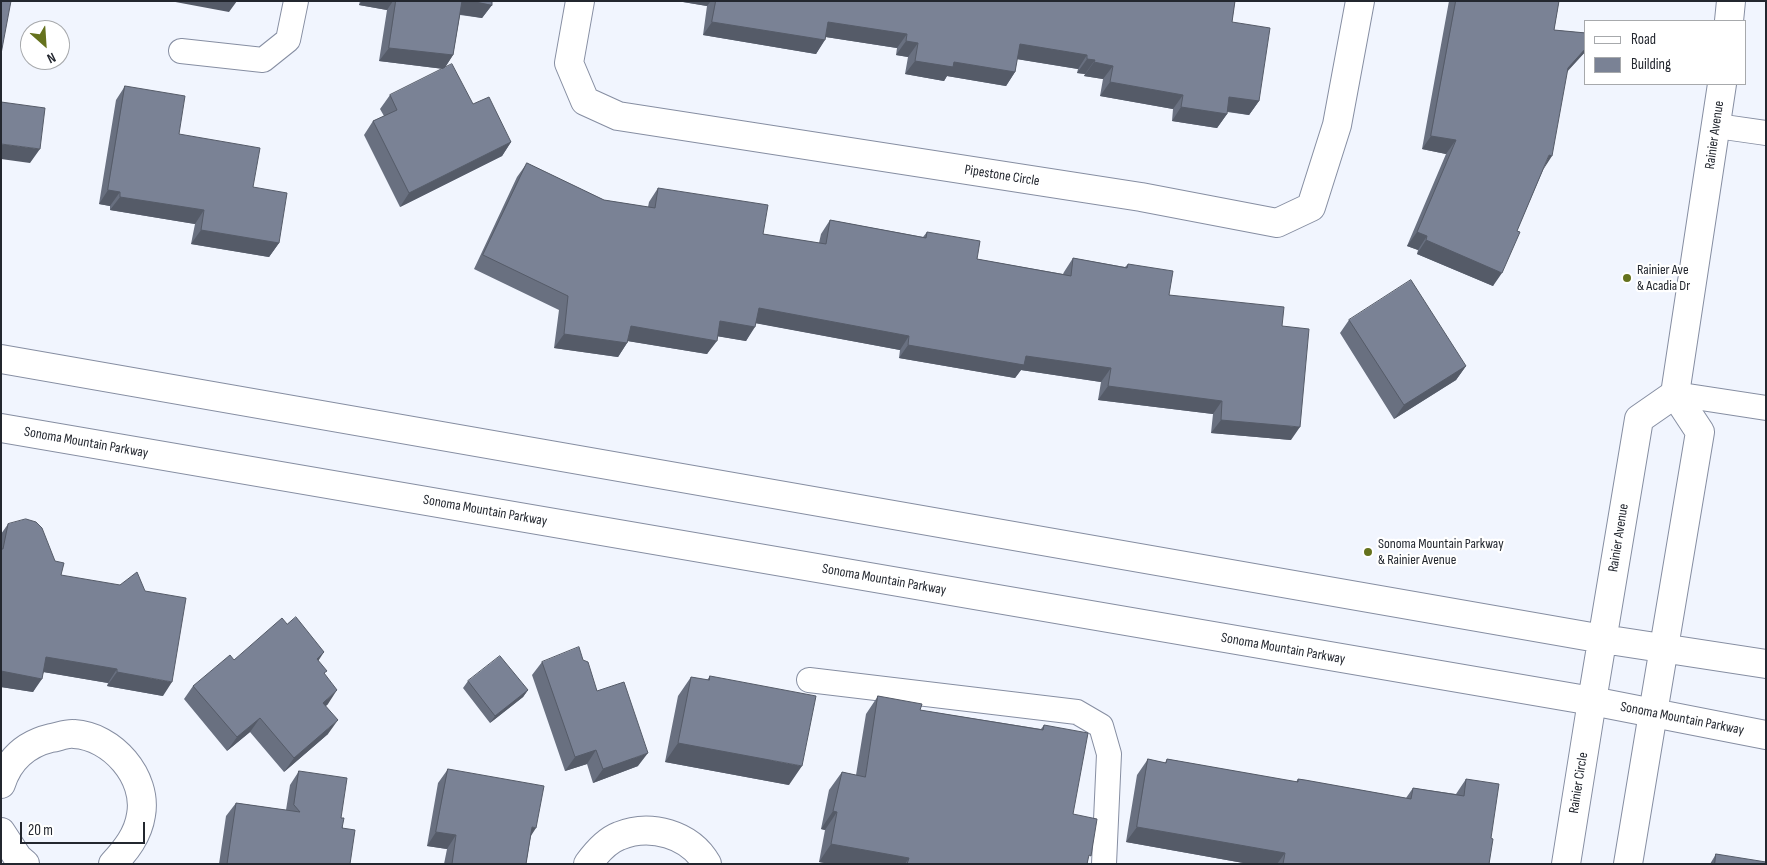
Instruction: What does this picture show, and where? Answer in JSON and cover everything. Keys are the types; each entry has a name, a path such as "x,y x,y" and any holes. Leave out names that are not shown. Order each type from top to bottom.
{"main road":[{"name":"Pipestone Circle","path":"580,1 569,63 585,101 618,116 1141,197 1277,223 1311,207 1337,125 1360,1"},
{"path":"1729,20 1731,1"},
{"name":"Rainier Avenue","path":"1592,702 1639,419 1675,394 1722,85"},
{"path":"1,359 1603,638 1766,664"},
{"path":"1628,864 1700,432 1675,394"},
{"name":"Sonoma Mountain Parkway","path":"1,428 1592,702 1766,735"},
{"name":"Rainier Circle","path":"1566,864 1592,702"},
{"path":"2,776 20,752 36,741 73,734 98,739 116,751 136,778 142,803 141,816 129,848 113,864"},
{"path":"588,864 599,850 619,836 642,830 666,832 687,842 703,857 707,864"},
{"path":"1,832 18,858 25,864"}],"lane":[{"path":"181,51 263,60 288,40 296,1"},
{"path":"1717,126 1766,134"},
{"path":"1675,394 1766,408"},
{"path":"808,680 1077,712 1101,726 1108,754 1104,864"}],"building":[{"path":"1,1 11,1 1,54"},
{"path":"396,1 462,1 453,55 389,48"},
{"path":"471,1 492,1 492,5"},
{"path":"716,1 1235,1 1232,22 1270,28 1259,101 1229,97 1227,114 1181,107 1183,95 1110,82 1113,66 1094,62 1095,60 1087,59 1087,55 1020,44 1015,72 954,62 953,67 915,61 918,43 906,41 907,34 828,22 825,40 712,22"},
{"path":"1456,1 1559,1 1554,30 1584,33 1584,50 1568,68 1552,156 1549,155 1517,231 1520,232 1502,273 1426,240 1427,236 1417,232 1456,140 1431,136"},
{"path":"452,64 473,104 489,97 511,142 409,193 373,121 397,110 390,95"},
{"path":"125,86 185,96 179,134 260,148 253,187 287,193 279,243 201,230 204,210 120,197 120,192 108,190"},
{"path":"1,102 45,108 40,149 1,144"},
{"path":"527,163 604,200 655,208 658,188 768,205 763,234 826,244 830,220 926,238 927,232 980,241 977,259 1071,276 1073,258 1127,268 1128,264 1173,271 1169,295 1284,307 1282,326 1309,329 1300,427 1221,420 1222,401 1108,386 1111,368 1026,356 1024,365 908,345 909,336 759,308 755,327 720,321 717,341 631,326 627,343 564,334 568,296 483,255"},
{"path":"1411,280 1466,366 1404,405 1349,320"},
{"path":"26,519 36,522 42,528 55,561 64,563 61,575 120,585 137,572 145,591 186,598 172,682 117,672 117,669 46,657 42,679 1,671 1,549 3,549 8,524"},
{"path":"296,617 324,652 317,659 327,671 324,673 337,690 323,703 338,720 294,758 260,718 237,737 193,686 230,655 234,660 282,618 287,624"},
{"path":"579,647 583,660 588,662 597,691 624,682 648,753 603,769 596,750 575,757 542,662"},
{"path":"500,656 528,690 495,716 468,681"},
{"path":"710,676 816,696 802,766 678,743 691,677 709,680"},
{"path":"878,696 922,704 920,710 1043,730 1044,725 1088,733 1073,814 1097,819 1091,856 1089,855 1087,864 907,864 909,858 831,844 837,812 833,811 842,772 865,777"},
{"path":"1148,759 1166,763 1167,759 1298,782 1298,779 1305,780 1411,799 1413,788 1464,796 1466,779 1499,784 1489,864 1283,864 1285,853 1137,827"},
{"path":"448,769 544,786 536,828 532,827 526,864 452,864 456,835 436,832"},
{"path":"299,771 347,778 341,818 344,818 342,828 355,830 350,864 227,864 236,803 300,812 294,805"},
{"path":"1716,854 1766,862 1766,864 1715,864"}],"place":[{"name":"Rainier Ave & Acadia Dr","path":"1627,278"},
{"name":"Sonoma Mountain Parkway & Rainier Avenue","path":"1368,552"}]}
